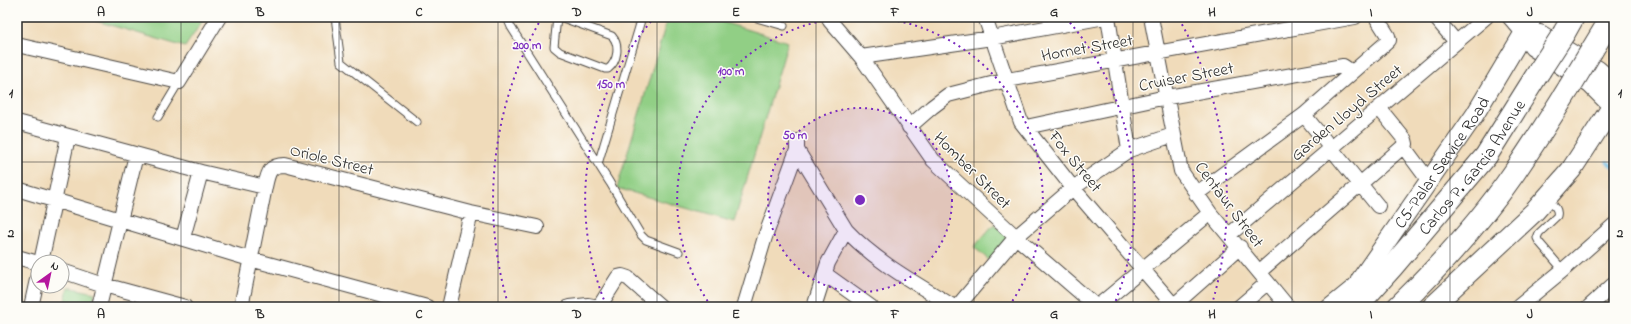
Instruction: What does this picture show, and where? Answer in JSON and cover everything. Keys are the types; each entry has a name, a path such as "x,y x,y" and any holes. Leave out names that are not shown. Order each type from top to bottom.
{"main road":[{"name":"Carlos P. Garcia Avenue","path":"1398,307 1440,264 1483,214 1514,173 1569,88 1612,17"},
{"name":"Carlos P. Garcia Avenue","path":"1356,307 1486,156 1568,25"},
{"path":"1432,307 1535,211 1571,170 1613,105"}],"street":[{"path":"17,45 180,82 219,17"},
{"name":"Fox Street","path":"985,17 1018,115 1073,188 1173,306"},
{"path":"861,57 992,38 1107,17 1129,150"},
{"name":"Centaur Street","path":"1151,17 1181,171 1210,213 1240,247 1288,307"},
{"name":"Hornet Street","path":"909,127 936,103 948,95 1007,80 1355,17"},
{"path":"1196,194 1304,115 1389,40 1376,17"},
{"path":"1435,17 1456,42"},
{"name":"Garden Lloyd Street","path":"1229,235 1486,17"},
{"path":"1509,17 1533,47 1590,84 1613,105"},
{"name":"C5-Palar Service Road","path":"1350,307 1360,280 1474,116 1533,17"},
{"name":"Homber Street","path":"830,21 861,57 933,160 1016,237 1097,307"},
{"path":"1523,33 1540,34 1598,70 1614,84"},
{"name":"Cruiser Street","path":"1026,127 1166,98 1343,66 1352,72"},
{"path":"1239,307 1263,277 1359,183 1406,144 1405,140 1379,108"},
{"path":"1304,115 1378,206"},
{"path":"17,122 136,155 265,187 241,307"},
{"path":"744,307 765,237 797,146 846,230 865,248 907,278 955,307 1016,237 1073,188 1129,150 1173,134"},
{"path":"41,254 68,137"},
{"path":"1403,146 1429,180"},
{"path":"99,307 136,155"},
{"name":"Oriole Street","path":"265,187 269,170 277,165 285,165 471,213 537,227"},
{"path":"183,238 201,172"},
{"path":"17,189 183,238 382,301 427,307"},
{"path":"448,307 471,213"},
{"path":"1097,307 1210,213"},
{"path":"1518,307 1614,225"},
{"path":"814,307 828,263 846,230"},
{"path":"1173,306 1240,247"},
{"path":"17,257 30,260"},
{"path":"70,274 104,285 185,307"},
{"path":"825,274 871,307"},
{"path":"569,307 588,305 599,307 618,277 622,276 628,278 660,307"},
{"path":"1328,307 1360,280"},
{"path":"1588,307 1614,284"},
{"path":"31,307 34,294"}],"lane":[{"path":"335,17 341,62 417,122"},
{"path":"509,17 508,20 511,27 598,164 641,236 646,240 679,252"},
{"path":"559,17 612,36 616,40 617,46 616,54 611,67 605,69 560,52 554,47 559,17"},
{"path":"598,164 642,17"},
{"path":"753,17 784,26"},
{"path":"158,117 180,82"},
{"path":"1546,198 1558,209 1558,212 1557,216 1539,234 1537,238 1563,270"}],"green space":[{"path":"83,17 205,17 185,47"},
{"path":"668,17 706,17 788,42 734,222 617,188"},
{"path":"994,224 1011,239 991,262 974,247"},
{"path":"70,287 95,293 92,307 64,307 67,294 70,294"}],"waterway":[{"path":"1607,162 1614,167"}]}
